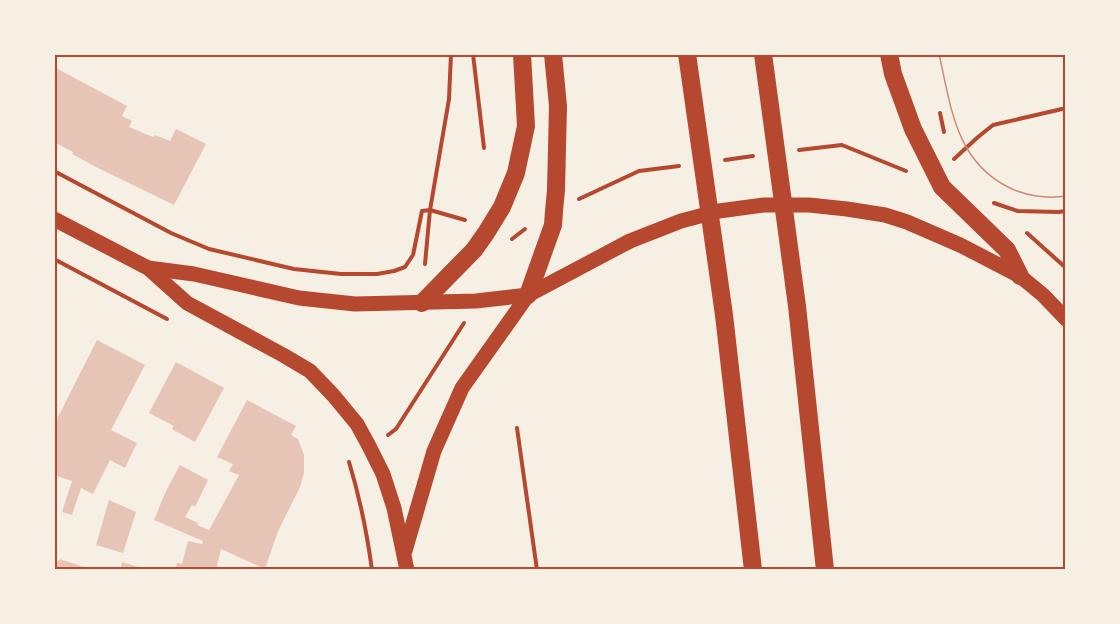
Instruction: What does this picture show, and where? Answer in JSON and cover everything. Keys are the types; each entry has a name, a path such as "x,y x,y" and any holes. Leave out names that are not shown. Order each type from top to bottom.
{"highway":[{"path":"423,303 474,250 502,207 516,174 526,126 522,54"},
{"path":"528,295 553,225 558,106 553,54"},
{"path":"687,54 724,315 753,570"},
{"path":"763,54 797,306 825,570"},
{"path":"889,54 893,74 913,129 942,187 1007,250 1020,276"}],"main road":[{"path":"148,268 194,274 310,299 354,304 476,301 528,295 630,241 681,220 719,211 764,205 809,205 847,208 885,215 907,222 1020,276 1043,295 1066,319"},
{"path":"54,219 148,268 187,303 310,371 357,424 383,474 407,570"},
{"path":"404,554 434,451 462,388 528,295"}],"path":[{"path":"423,303 430,210 449,99 451,54"},
{"path":"474,54 484,148"},
{"path":"954,159 993,125 1062,109"},
{"path":"940,113 945,136"},
{"path":"951,153 961,167"},
{"path":"54,171 171,233 209,249 294,269 341,274 378,274 405,267 413,255 422,211 430,210"},
{"path":"985,200 1018,211 1066,211"},
{"path":"54,259 173,322"},
{"path":"372,570 361,504 347,456 369,446 396,429 476,301"},
{"path":"517,428 537,570"}],"building":[{"path":"54,67 127,106 122,116 132,121 129,127 170,141 176,129 206,144 174,205 96,167 54,142"},
{"path":"97,340 145,365 111,430 137,443 125,468 110,460 93,494 81,488 72,515 62,512 72,481 54,475 54,425"},
{"path":"176,362 224,388 195,442 172,429 174,426 149,413"},
{"path":"247,400 296,426 291,435 298,439 304,455 304,473 300,487 278,531 265,569 221,549 216,570 175,570 177,563 182,564 188,541 202,544 203,541 154,520 166,491 180,465 208,480 195,507 192,505 185,517 209,530 239,475 229,471 233,464 217,457"},
{"path":"109,500 136,512 123,553 96,545"},
{"path":"60,559 87,568 87,570 54,570 54,560 59,561"},
{"path":"122,562 145,569 145,570 120,570"}],"tram line":[{"path":"939,54 958,130 966,147 977,162 990,176 1022,193 1036,196 1066,196"}]}
